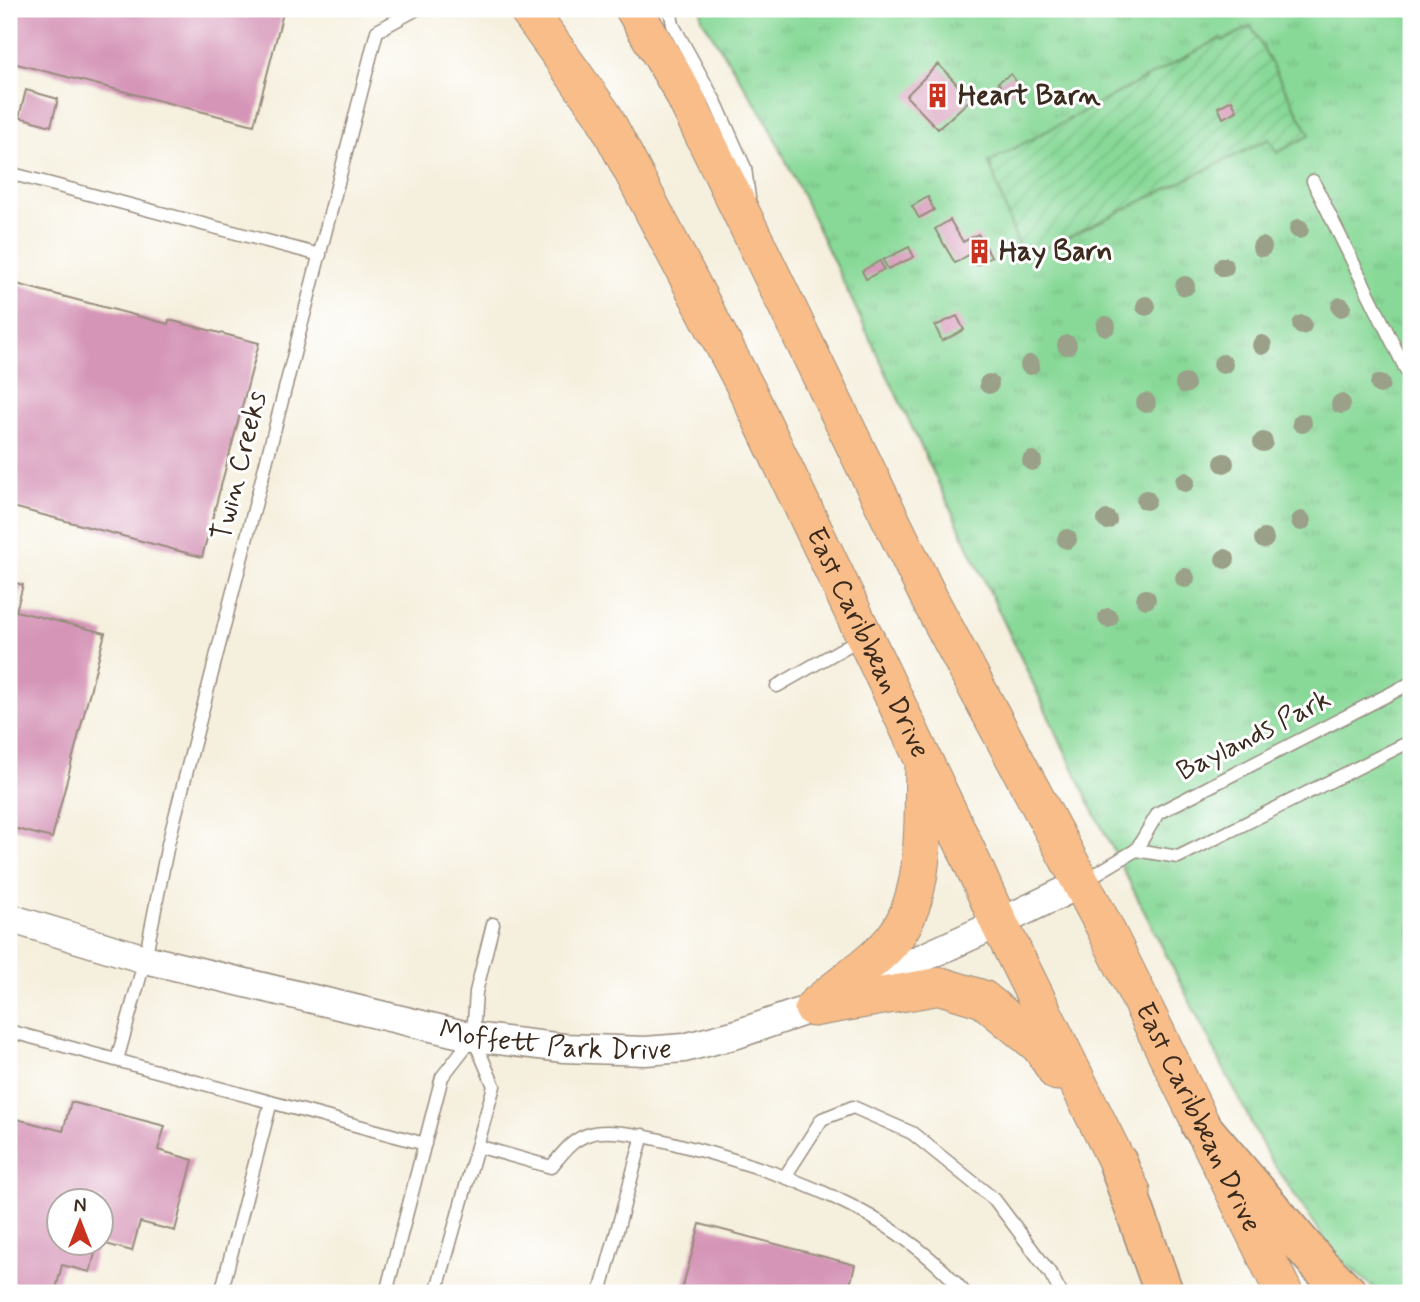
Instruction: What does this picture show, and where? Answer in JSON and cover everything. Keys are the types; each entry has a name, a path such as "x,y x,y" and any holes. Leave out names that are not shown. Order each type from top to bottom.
{"highway":[{"path":"1201,1126 1321,1266 1348,1293"},
{"path":"1118,1163 1164,1293"}],"main road":[{"name":"East Caribbean Drive","path":"527,9 603,115 747,390 999,923 1183,1293"},
{"name":"East Caribbean Drive","path":"634,9 681,89 931,602 1082,883 1284,1293"},
{"path":"813,1008 890,943 907,916 918,886 925,762"},
{"path":"813,1008 941,986 983,999 1040,1046 1118,1163"}],"street":[{"name":"Moffett Park Drive","path":"9,918 145,959 474,1037 564,1048 645,1051 684,1048 737,1034 813,1008 1082,883"}],"lane":[{"name":"Twin Creeks","path":"117,1060 145,959 159,881 377,31 416,9"},
{"path":"670,9 673,25 716,103 746,167 752,233"},
{"path":"9,173 320,255"},
{"path":"1313,181 1411,380"},
{"path":"777,686 864,637"},
{"name":"Baylands Park","path":"1082,883 1136,850 1158,813 1411,683"},
{"path":"1136,850 1178,857 1411,741"},
{"path":"436,1293 494,1086 474,1037 476,992 494,924"},
{"path":"9,1031 425,1144"},
{"path":"386,1293 442,1077 474,1037"},
{"path":"221,1293 271,1102"},
{"path":"786,1175 822,1119 853,1107 912,1133 995,1200 1050,1273 1061,1293"},
{"path":"477,1146 551,1167 573,1141 593,1133 643,1135 742,1161 786,1175 867,1214 942,1267 965,1293"},
{"path":"600,1293 643,1135"}],"green space":[{"path":"701,9 1411,9 1411,1293 1380,1293 1337,1257 1267,1154 1092,808 769,125 702,19"},
{"path":"1251,26 1310,135 1277,153 1269,139 1023,259 989,162 1221,38 1223,41"}],"building":[{"path":"9,9 284,9 254,125 9,62"},
{"name":"Heart Barn","path":"938,64 971,99 938,129 906,96"},
{"path":"1011,74 1020,87 1007,96 998,82"},
{"path":"26,90 58,99 51,126 19,117"},
{"path":"1232,100 1237,111 1223,118 1218,107"},
{"path":"928,197 934,210 919,218 912,206"},
{"path":"950,220 963,242 978,234 991,257 977,265 970,254 955,263 935,229"},
{"path":"909,247 914,257 888,269 883,260"},
{"path":"880,261 884,269 866,279 862,271"},
{"path":"9,282 168,324 169,320 259,343 202,557 9,506"},
{"path":"957,316 964,330 942,341 935,326"},
{"path":"9,581 23,585 16,611 105,633 52,838 9,827"},
{"path":"71,1102 165,1126 158,1150 193,1160 175,1231 140,1222 132,1251 116,1247 116,1186 46,1186 46,1256 94,1256 90,1272 62,1265 55,1293 24,1289 23,1293 9,1293 9,1117 63,1131"},
{"path":"700,1224 855,1265 848,1293 681,1293"}],"place":[{"name":"Heart Barn","path":"938,96"},
{"name":"Hay Barn","path":"979,252"}]}
